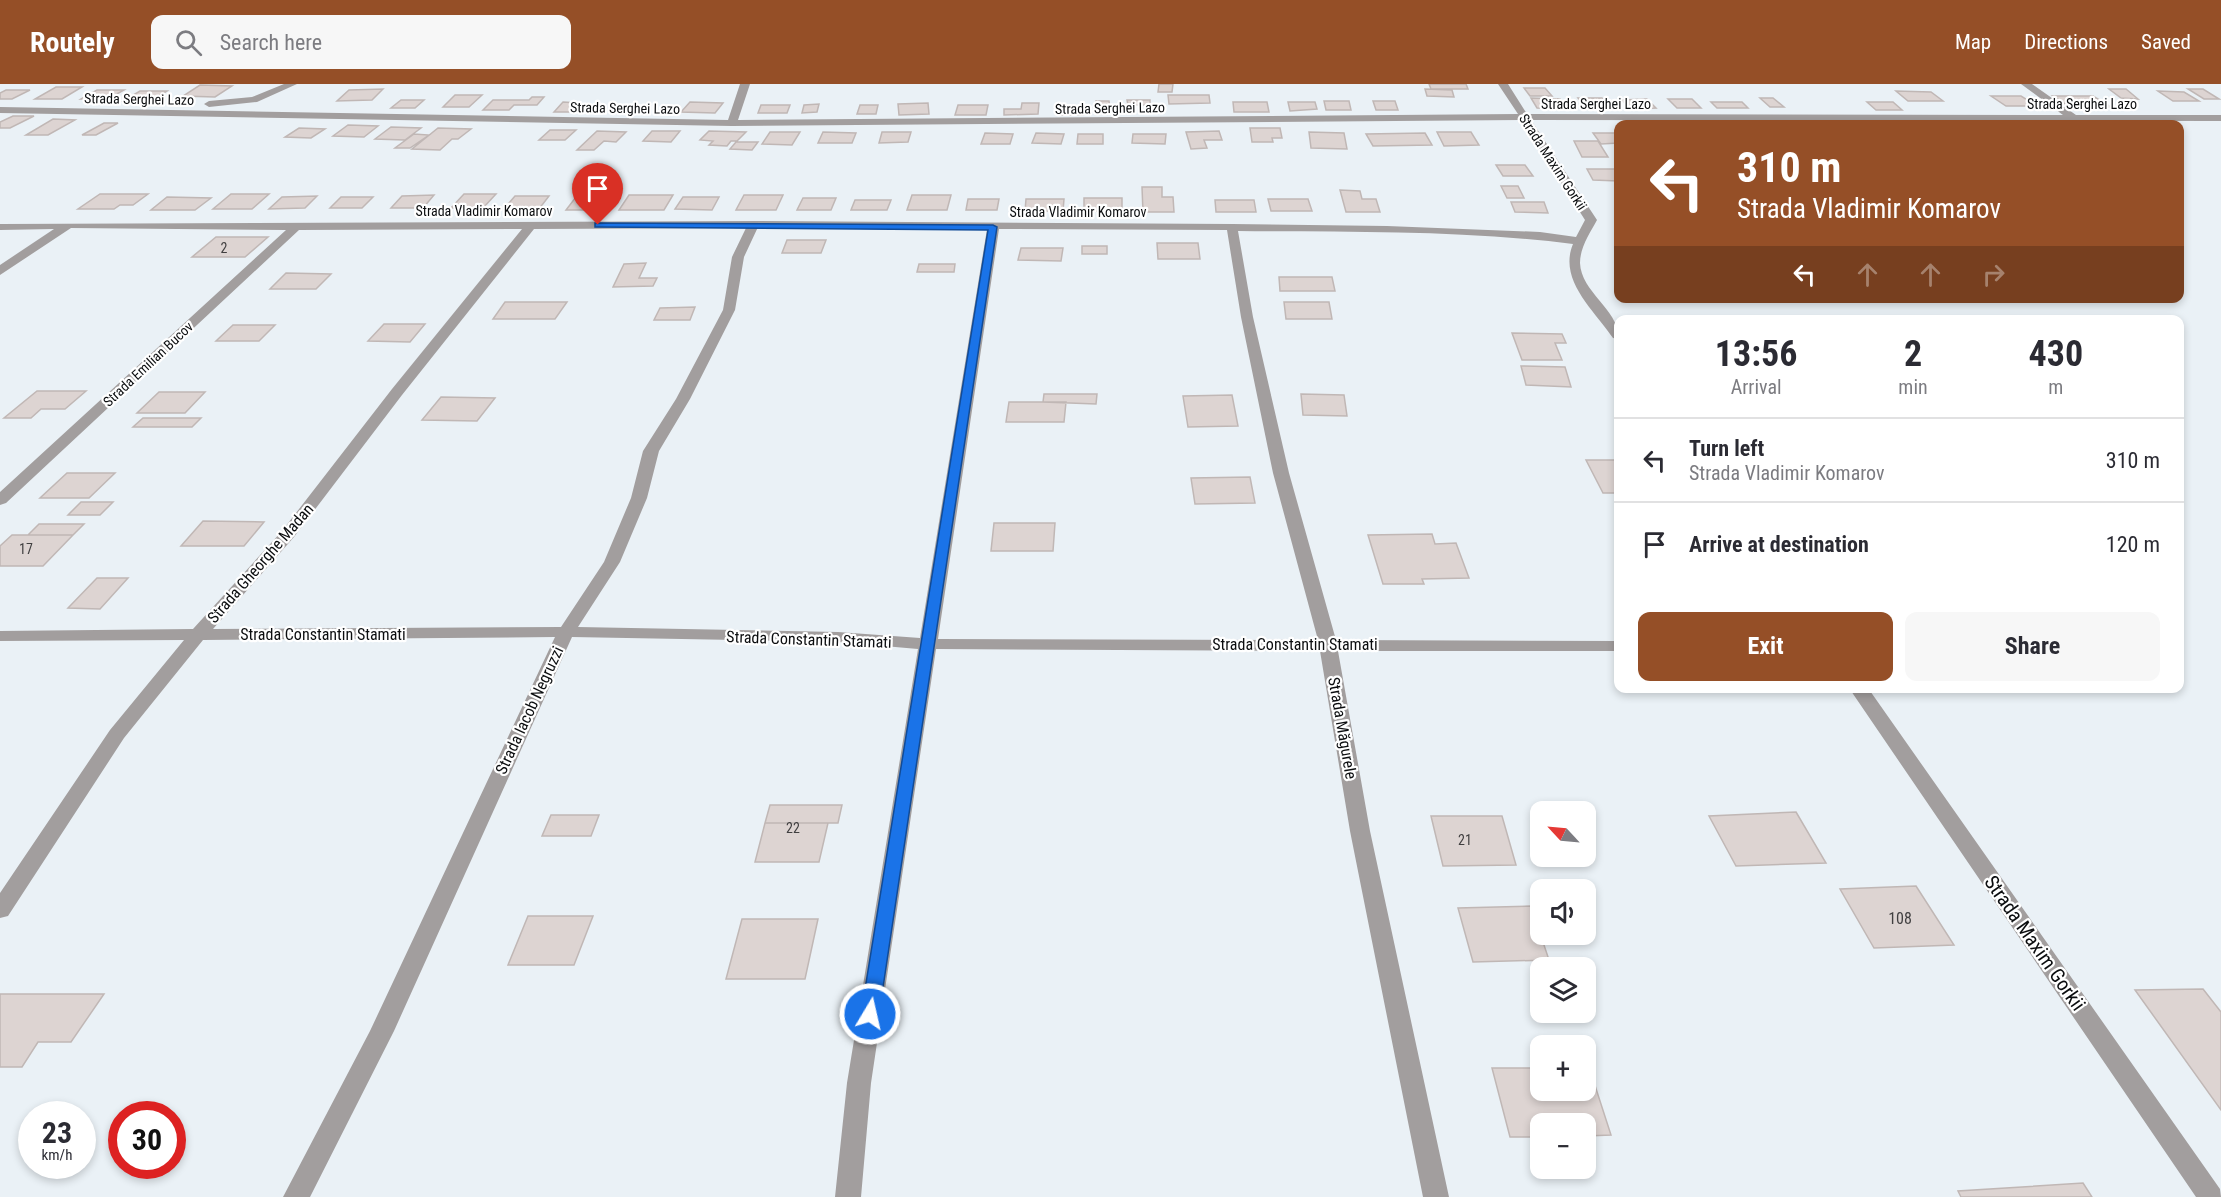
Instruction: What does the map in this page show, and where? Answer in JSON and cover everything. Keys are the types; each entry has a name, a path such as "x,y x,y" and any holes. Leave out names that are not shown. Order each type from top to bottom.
{"street":[{"path":"19,110 39,106 91,104 232,103 262,97 292,84"},
{"path":"732,123 745,84"},
{"name":"Strada Maxim Gorkii","path":"1503,84 1591,220 1574,264 1581,284 1614,329"},
{"path":"2026,84 2074,118"},
{"name":"Strada Serghei Lazo","path":"0,110 732,123 1524,117 2221,118"},
{"name":"Strada Vladimir Komarov","path":"0,227 754,224 1232,227 1422,231 1540,236 1581,241"},
{"name":"Strada Iacob Negruzzi","path":"296,1197 382,1031 566,632 612,562 639,498 651,451 682,399 729,310 738,257 754,224"},
{"path":"0,271 68,225"},
{"name":"Strada Gheorghe Madan","path":"0,910 117,734 198,635 288,534 397,392 531,225"},
{"name":"Strada Emilian Bucov","path":"0,500 296,227"},
{"path":"848,1197 859,1083 993,227"},
{"name":"Strada Măgurele","path":"1232,227 1247,317 1281,473 1328,644 1360,831 1436,1197"},
{"name":"Strada Constantin Stamati","path":"0,636 566,632 838,637 927,644 1614,646"},
{"name":"Strada Maxim Gorkii","path":"1861,693 2211,1197"}],"building":[{"path":"1159,84 1173,84 1172,92 1158,92"},
{"path":"1429,84 1466,84 1468,89 1431,89"},
{"path":"200,85 232,86 215,97 183,96"},
{"path":"56,87 82,87 62,99 35,99"},
{"path":"1524,88 1545,88 1552,96 1530,96"},
{"path":"383,89 372,100 337,101 349,90"},
{"path":"1425,89 1452,90 1454,97 1427,96"},
{"path":"2109,89 2126,89 2138,99 2121,98"},
{"path":"2188,89 2203,89 2219,99 2204,99"},
{"path":"6,90 30,90 12,99 0,99 0,93"},
{"path":"97,90 124,90 108,99 81,99"},
{"path":"140,91 167,91 151,101 123,101"},
{"path":"1896,91 1931,92 1943,101 1908,101"},
{"path":"2158,91 2184,92 2199,101 2173,101"},
{"path":"455,95 482,95 469,107 443,107"},
{"path":"1168,95 1209,95 1210,103 1169,104"},
{"path":"1991,96 2021,96 2037,106 2006,106"},
{"path":"2053,96 2093,96 2111,107 2070,107"},
{"path":"532,97 544,97 537,105 514,105 509,110 483,110 493,100 529,100"},
{"path":"1531,98 1560,99 1566,109 1537,108"},
{"path":"1578,98 1602,98 1610,107 1586,108"},
{"path":"1760,98 1773,98 1784,107 1770,107"},
{"path":"1647,99 1656,108 1630,109 1622,100"},
{"path":"1668,99 1692,99 1701,108 1677,108"},
{"path":"401,100 424,100 415,108 391,108"},
{"path":"1127,100 1150,100 1150,105 1128,105"},
{"path":"1096,101 1109,101 1110,109 1097,110"},
{"path":"1324,101 1349,101 1351,110 1326,110"},
{"path":"1373,101 1395,101 1398,110 1376,110"},
{"path":"563,102 578,103 569,112 554,112"},
{"path":"690,102 723,103 715,113 681,112"},
{"path":"1233,102 1267,102 1269,112 1234,112"},
{"path":"1288,102 1315,102 1317,109 1290,111"},
{"path":"1711,102 1742,102 1748,108 1717,108"},
{"path":"1867,102 1893,102 1902,110 1876,110"},
{"path":"928,103 929,114 899,115 898,104"},
{"path":"1022,103 1039,103 1038,114 1004,115 1004,109 1021,109"},
{"path":"819,104 817,112 802,113 804,105"},
{"path":"761,105 790,105 787,113 758,113"},
{"path":"860,105 878,105 876,114 857,114"},
{"path":"958,105 988,105 986,115 955,115"},
{"path":"1060,106 1083,106 1083,115 1059,115"},
{"path":"13,116 34,116 10,128 0,128 0,122"},
{"path":"53,119 75,120 48,135 26,135"},
{"path":"104,123 118,123 96,135 82,135"},
{"path":"348,125 378,126 364,137 333,136"},
{"path":"391,127 421,128 405,140 375,139"},
{"path":"299,128 325,129 311,138 285,137"},
{"path":"438,128 471,129 458,139 452,139 440,150 412,149"},
{"path":"1250,128 1280,128 1282,138 1272,138 1273,142 1252,142"},
{"path":"550,130 576,130 565,140 539,140"},
{"path":"597,131 626,132 616,142 604,141 594,150 577,150"},
{"path":"652,131 680,131 671,142 643,141"},
{"path":"709,131 746,132 737,141 731,141 727,146 709,145 713,141 700,140"},
{"path":"1219,131 1222,140 1204,140 1207,148 1191,149 1186,132"},
{"path":"770,132 800,132 792,145 762,144"},
{"path":"823,132 856,133 852,143 818,143"},
{"path":"882,132 911,132 908,142 879,143"},
{"path":"1309,132 1344,133 1347,149 1311,148"},
{"path":"1437,132 1471,132 1479,145 1444,146"},
{"path":"985,133 1013,134 1010,144 981,144"},
{"path":"1036,133 1064,134 1061,144 1032,143"},
{"path":"1425,133 1432,145 1373,146 1366,134"},
{"path":"1593,133 1614,133 1614,143 1601,144"},
{"path":"414,134 429,135 410,148 395,148"},
{"path":"1078,134 1103,134 1103,144 1077,144"},
{"path":"1133,134 1166,134 1165,144 1132,143"},
{"path":"1574,141 1598,141 1608,157 1582,157"},
{"path":"736,142 758,142 752,150 730,149"},
{"path":"1496,165 1525,165 1533,176 1503,176"},
{"path":"1587,169 1614,169 1614,181 1593,180"},
{"path":"1501,186 1518,186 1524,198 1507,198"},
{"path":"1142,187 1162,187 1162,197 1173,197 1174,212 1143,212"},
{"path":"1340,190 1360,191 1362,199 1376,199 1380,212 1346,212"},
{"path":"100,194 148,194 133,205 120,205 114,209 78,209"},
{"path":"231,194 269,194 252,209 213,209"},
{"path":"464,194 496,194 483,208 451,208"},
{"path":"434,195 423,208 391,208 402,196"},
{"path":"629,195 673,195 664,210 619,210"},
{"path":"744,195 783,195 776,210 736,210"},
{"path":"912,195 951,195 947,210 907,210"},
{"path":"317,196 305,208 269,209 282,197"},
{"path":"515,196 549,196 539,209 504,209"},
{"path":"167,197 211,198 195,210 151,210"},
{"path":"341,197 373,197 362,208 330,208"},
{"path":"576,197 610,197 600,210 566,210"},
{"path":"683,197 719,197 712,210 675,209"},
{"path":"803,198 836,198 831,210 797,210"},
{"path":"1084,198 1122,198 1122,211 1084,211"},
{"path":"968,199 999,199 997,210 966,210"},
{"path":"1026,199 1064,199 1063,211 1025,211"},
{"path":"1268,199 1308,199 1312,211 1271,211"},
{"path":"855,200 891,200 887,210 851,210"},
{"path":"1215,200 1254,200 1256,212 1216,212"},
{"path":"1511,202 1544,202 1548,213 1515,212"},
{"path":"216,237 268,237 245,257 192,257"},
{"path":"787,240 826,240 821,253 782,253"},
{"path":"1157,243 1198,243 1200,259 1158,259"},
{"path":"1082,246 1107,246 1107,254 1082,254"},
{"path":"1021,248 1063,248 1061,261 1018,260"},
{"path":"646,263 639,278 657,278 653,286 613,287 624,264"},
{"path":"919,264 955,264 954,272 917,272"},
{"path":"286,273 331,274 316,289 270,289"},
{"path":"1279,277 1332,277 1335,291 1280,291"},
{"path":"505,302 567,302 555,319 493,319"},
{"path":"1284,302 1329,302 1332,319 1286,319"},
{"path":"695,307 690,320 654,320 660,308"},
{"path":"384,324 425,324 410,342 368,341"},
{"path":"233,325 275,325 259,341 216,341"},
{"path":"1512,333 1562,334 1566,343 1555,343 1562,360 1522,360"},
{"path":"1521,366 1565,367 1571,387 1526,385"},
{"path":"37,391 86,391 65,409 41,409 31,418 4,418"},
{"path":"159,392 205,392 185,413 137,413"},
{"path":"1044,394 1097,394 1096,404 1043,402"},
{"path":"1301,394 1344,395 1347,416 1303,415"},
{"path":"1232,395 1238,426 1188,427 1183,396"},
{"path":"441,397 495,398 477,421 422,420"},
{"path":"1009,402 1066,402 1064,422 1006,422"},
{"path":"143,418 201,418 192,427 133,427"},
{"path":"1586,460 1614,460 1614,493 1603,493"},
{"path":"67,473 115,473 89,498 40,498"},
{"path":"1250,477 1255,503 1195,504 1191,478"},
{"path":"81,502 113,502 100,515 68,515"},
{"path":"203,521 264,522 244,546 181,546"},
{"path":"994,523 1055,523 1053,551 991,551"},
{"path":"39,524 84,524 73,535 28,535"},
{"path":"1432,534 1435,544 1456,543 1469,578 1422,579 1424,584 1383,584 1368,535"},
{"path":"12,535 73,535 43,566 0,566 0,546"},
{"path":"97,578 128,578 100,609 68,608"},
{"path":"770,805 842,805 838,823 765,823"},
{"path":"1796,812 1826,863 1736,866 1709,816"},
{"path":"551,815 599,815 591,836 542,836"},
{"path":"1431,816 1502,816 1516,865 1443,866"},
{"path":"765,823 828,823 819,862 755,862"},
{"path":"1916,886 1954,945 1874,948 1840,889"},
{"path":"1530,906 1530,945 1544,945 1548,957 1530,957 1530,960 1473,962 1458,908"},
{"path":"528,916 593,916 574,965 508,965"},
{"path":"742,919 818,919 805,979 726,979"},
{"path":"2203,989 2221,1012 2221,1110 2135,990"},
{"path":"0,994 104,994 71,1042 38,1042 22,1067 0,1067"},
{"path":"1492,1068 1530,1068 1530,1101 1596,1101 1596,1089 1611,1135 1596,1136 1596,1113 1530,1113 1530,1137 1510,1137"},
{"path":"2083,1183 2092,1197 1961,1197 1958,1191"}],"route":[{"path":"598,225 993,227 870,1014"}]}
